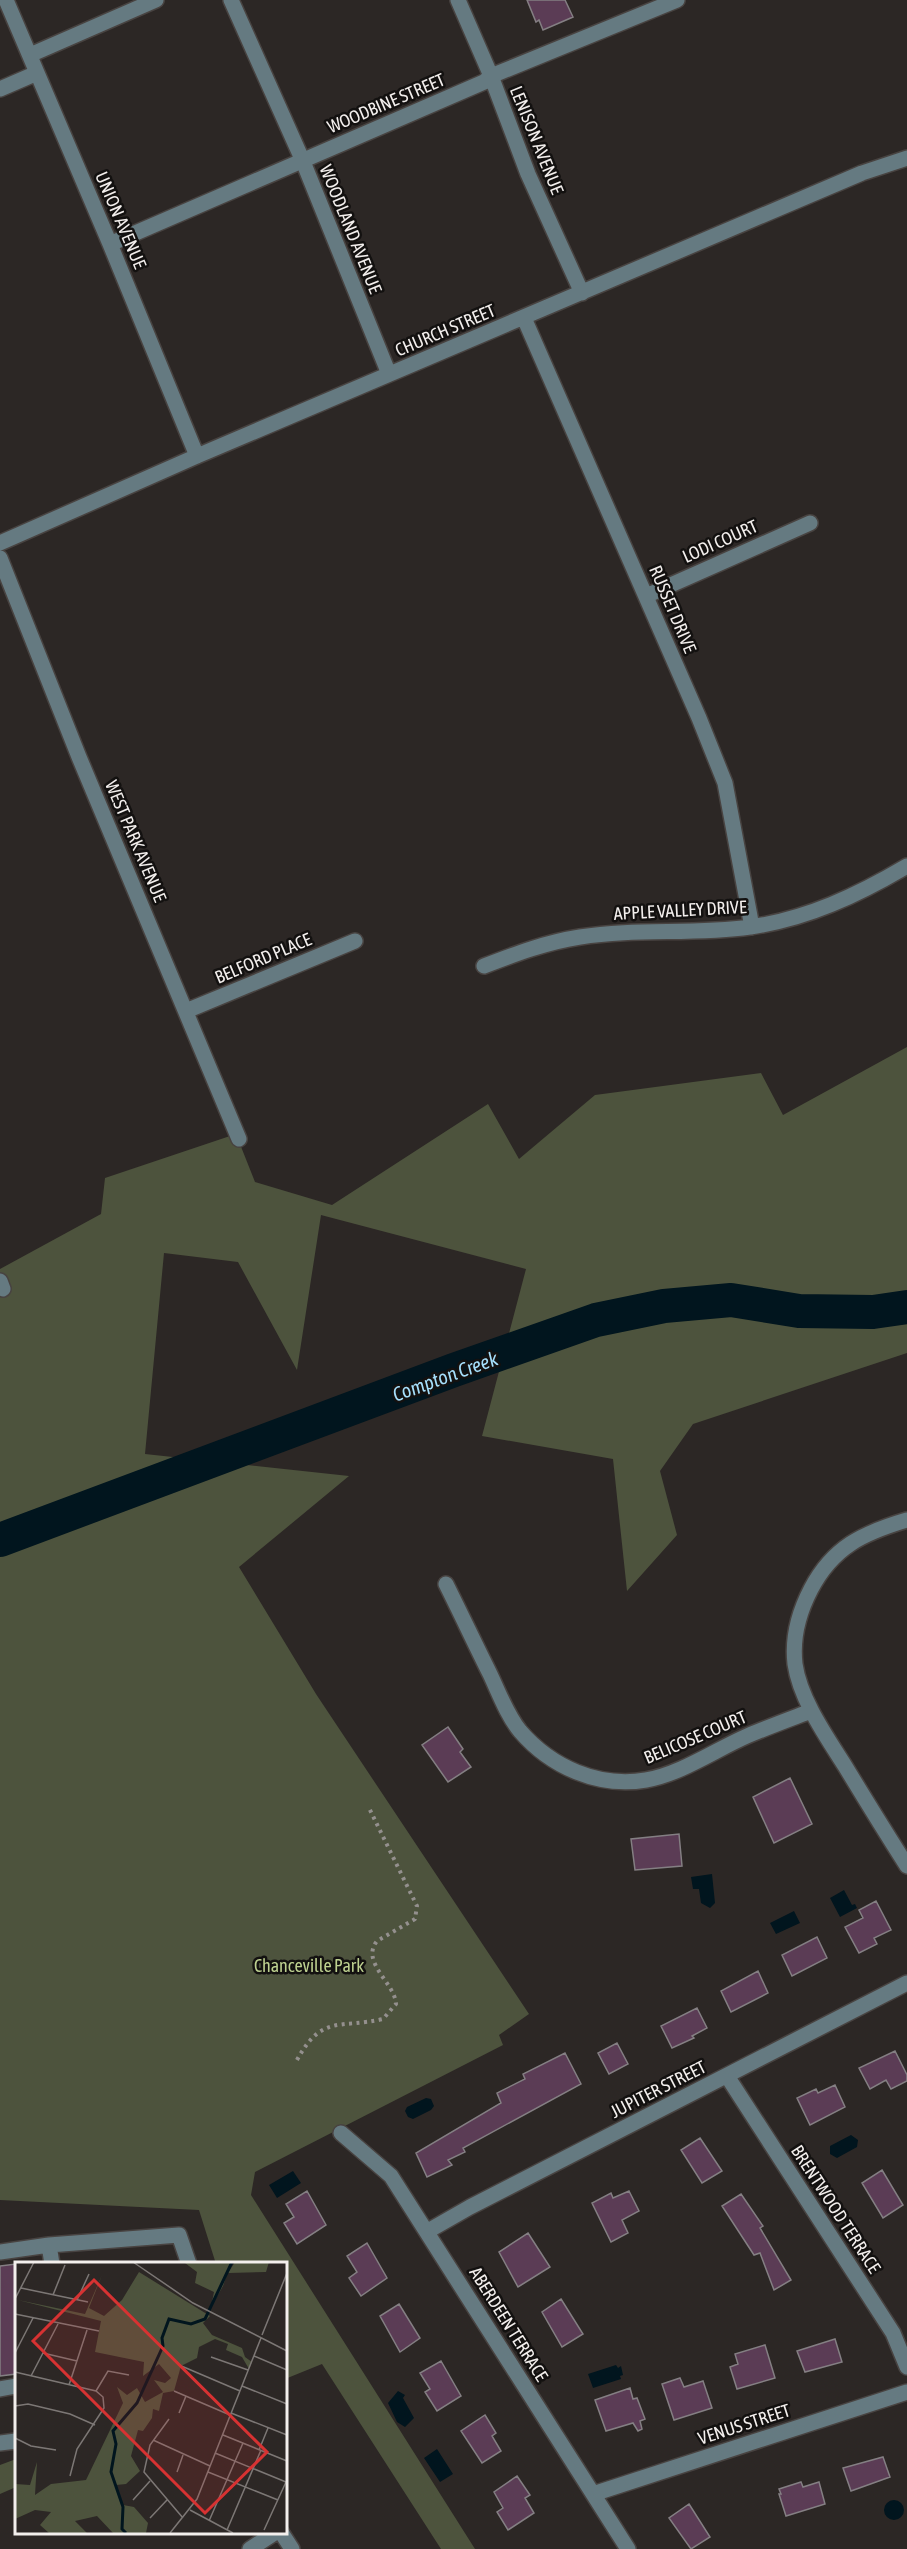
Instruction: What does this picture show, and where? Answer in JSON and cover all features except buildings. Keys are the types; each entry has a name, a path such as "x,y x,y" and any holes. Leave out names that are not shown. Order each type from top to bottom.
{"street":[{"name":"UNION AVENUE","path":"6,0 197,456"},
{"path":"30,56 156,0"},
{"name":"WOODLAND AVENUE","path":"231,0 302,159 389,374"},
{"name":"LENISON AVENUE","path":"458,0 491,76 528,174 582,293"},
{"name":"WOODBINE STREET","path":"110,244 484,82 491,76 677,0"},
{"path":"0,89 37,73"},
{"name":"CHURCH STREET","path":"0,543 197,456 862,173 907,158"},
{"name":"RUSSET DRIVE","path":"524,318 725,783 752,927"},
{"name":"LODI COURT","path":"646,596 810,523"},
{"name":"WEST PARK AVENUE","path":"0,558 79,757 239,1139"},
{"name":"APPLE VALLEY DRIVE","path":"484,966 529,949 579,937 618,933 696,933 752,927 811,912 863,892 907,866"},
{"name":"BELFORD PLACE","path":"186,1011 356,941"},
{"path":"907,1520 877,1529 856,1539 838,1552 826,1565 802,1606 795,1639 795,1665 811,1712 907,1866"},
{"name":"BELICOSE COURT","path":"446,1584 519,1729 536,1747 578,1774 606,1781 647,1780 671,1772 749,1735 811,1712"},
{"name":"JUPITER STREET","path":"428,2231 470,2206 907,1983"},
{"name":"BRENTWOOD TERRACE","path":"727,2076 893,2333 907,2367"},
{"name":"ABERDEEN TERRACE","path":"341,2133 391,2176 628,2549"},
{"path":"0,2252 49,2245 179,2235 188,2262"},
{"path":"49,2245 52,2262"},
{"path":"0,2389 15,2386"},
{"name":"VENUS STREET","path":"593,2494 907,2392"},
{"path":"0,2443 15,2441"},
{"path":"250,2549 273,2534"},
{"path":"282,2534 292,2549"}],"path":[{"path":"297,2060 306,2043 319,2030 339,2024 383,2019 396,2004 396,1995 371,1955 372,1947 376,1941 415,1918 417,1906 368,1806"}],"green space":[{"name":"Chanceville Park","path":"907,1047 907,1353 693,1424 660,1471 677,1535 627,1591 613,1459 482,1436 526,1269 321,1215 297,1370 238,1262 164,1253 145,1454 349,1476 239,1567 316,1694 529,2014 499,2035 503,2045 255,2172 251,2195 475,2549 441,2549 322,2364 286,2379 286,2262 215,2262 199,2210 0,2200 0,1269 101,1214 105,1178 236,1134 255,1182 332,1205 488,1104 519,1159 595,1095 761,1073 783,1115"},
{"path":"15,2459 15,2487 0,2494 0,2465"}],"water":[{"path":"712,1874 715,1903 710,1908 701,1903 699,1889 693,1889 691,1877"},
{"path":"844,1890 852,1905 855,1904 857,1908 840,1917 830,1898"},
{"path":"794,1911 800,1923 776,1934 770,1923"},
{"path":"426,2098 431,2099 434,2106 431,2110 413,2119 408,2117 405,2111 407,2107"},
{"path":"851,2135 858,2140 857,2147 837,2158 830,2154 830,2146"},
{"path":"293,2171 301,2183 277,2198 269,2185"},
{"path":"616,2365 618,2368 621,2366 623,2375 620,2376 621,2379 593,2388 588,2374"},
{"path":"398,2391 405,2395 403,2398 414,2418 405,2427 397,2422 388,2403"},
{"path":"437,2449 453,2474 440,2482 424,2458"},
{"path":"890,2500 898,2500 904,2506 904,2514 898,2520 890,2520 884,2514 884,2506"}],"waterway":[{"name":"Compton Creek","path":"0,1540 454,1370 596,1320 664,1306 731,1300 799,1311 873,1312 907,1307"}]}
